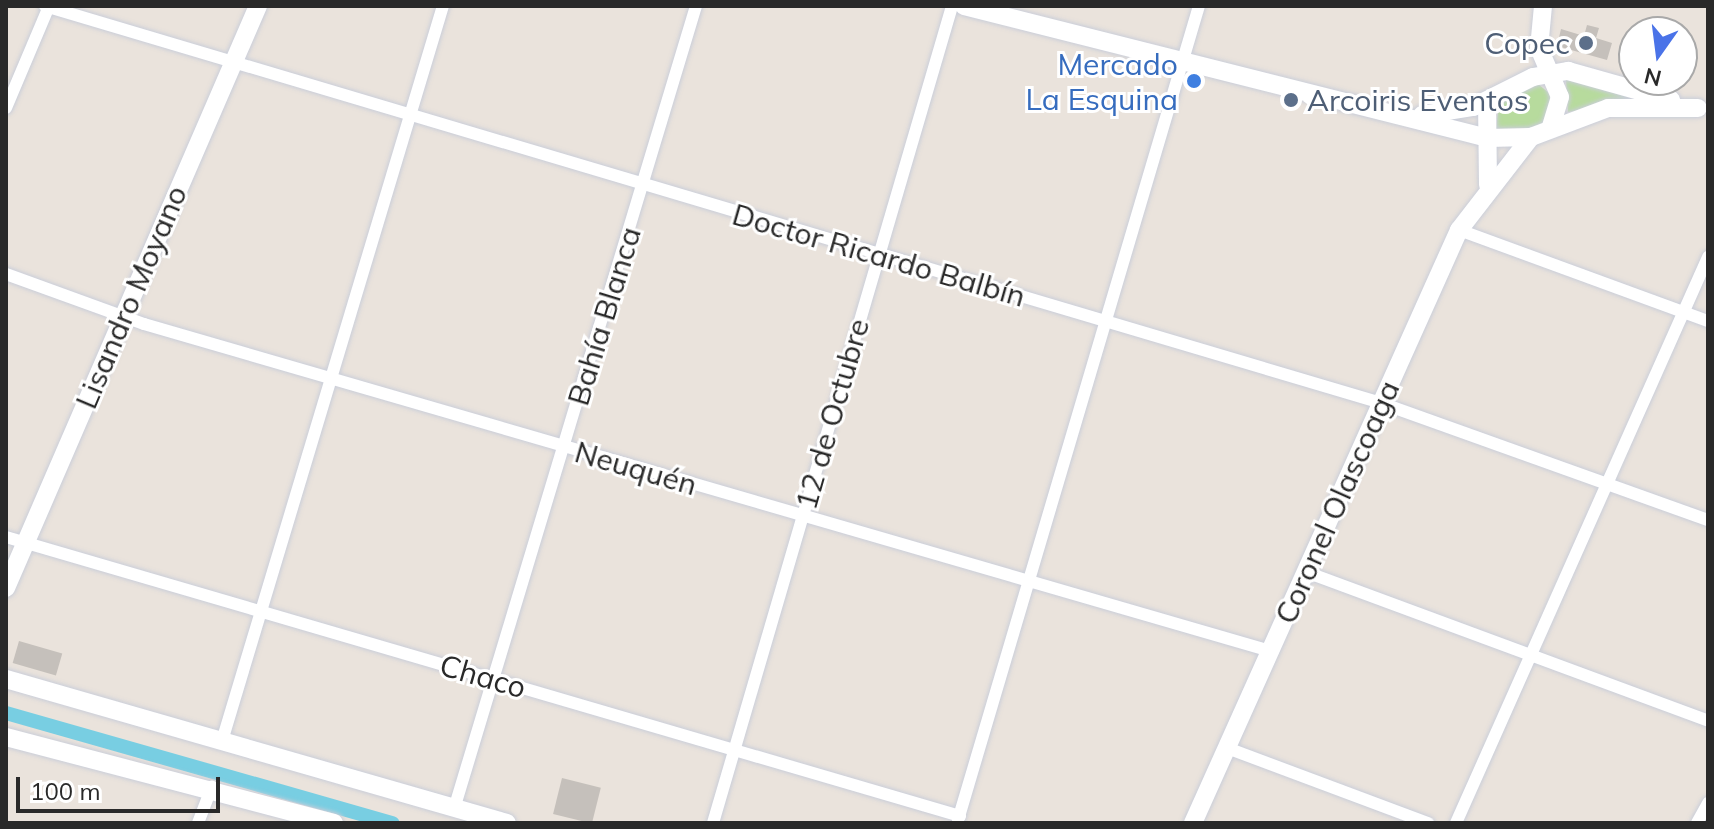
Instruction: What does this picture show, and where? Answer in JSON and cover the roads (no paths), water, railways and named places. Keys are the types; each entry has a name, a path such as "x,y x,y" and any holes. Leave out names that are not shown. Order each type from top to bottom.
{"street":[{"name":"Doctor Ricardo Balbín","path":"48,6 410,120 1381,403 1708,520"},
{"path":"6,108 48,6"},
{"name":"Lisandro Moyano","path":"6,588 258,6"},
{"path":"222,741 443,6"},
{"name":"Bahía Blanca","path":"454,809 696,6"},
{"name":"12 de Octubre","path":"713,823 952,6"},
{"path":"964,6 1403,116 1509,139 1531,137 1551,126 1608,108 1703,110"},
{"path":"958,819 1102,320 1199,6"},
{"path":"1543,6 1538,37 1545,77 1560,101 1551,126"},
{"path":"1403,116 1487,101 1545,77 1587,74 1703,110"},
{"path":"1487,101 1488,185"},
{"name":"Coronel Olascoaga","path":"1193,823 1459,230 1488,185 1531,137"},
{"path":"1459,230 1708,321"},
{"path":"1456,823 1708,257"},
{"name":"Neuquén","path":"6,274 122,317 332,380 1270,651"},
{"name":"Chaco","path":"6,537 734,749 958,819"},
{"path":"1306,572 1708,721"},
{"path":"6,679 507,823"},
{"path":"6,737 212,787 334,823"},
{"path":"1227,748 1428,823"},
{"path":"198,823 212,787"},
{"path":"1697,823 1708,803"}],"waterway":[{"path":"6,713 393,823"}],"place":[{"name":"Copec","path":"1586,43"},
{"name":"Mercado La Esquina","path":"1194,81"},
{"name":"Arcoiris Eventos","path":"1291,100"}]}
